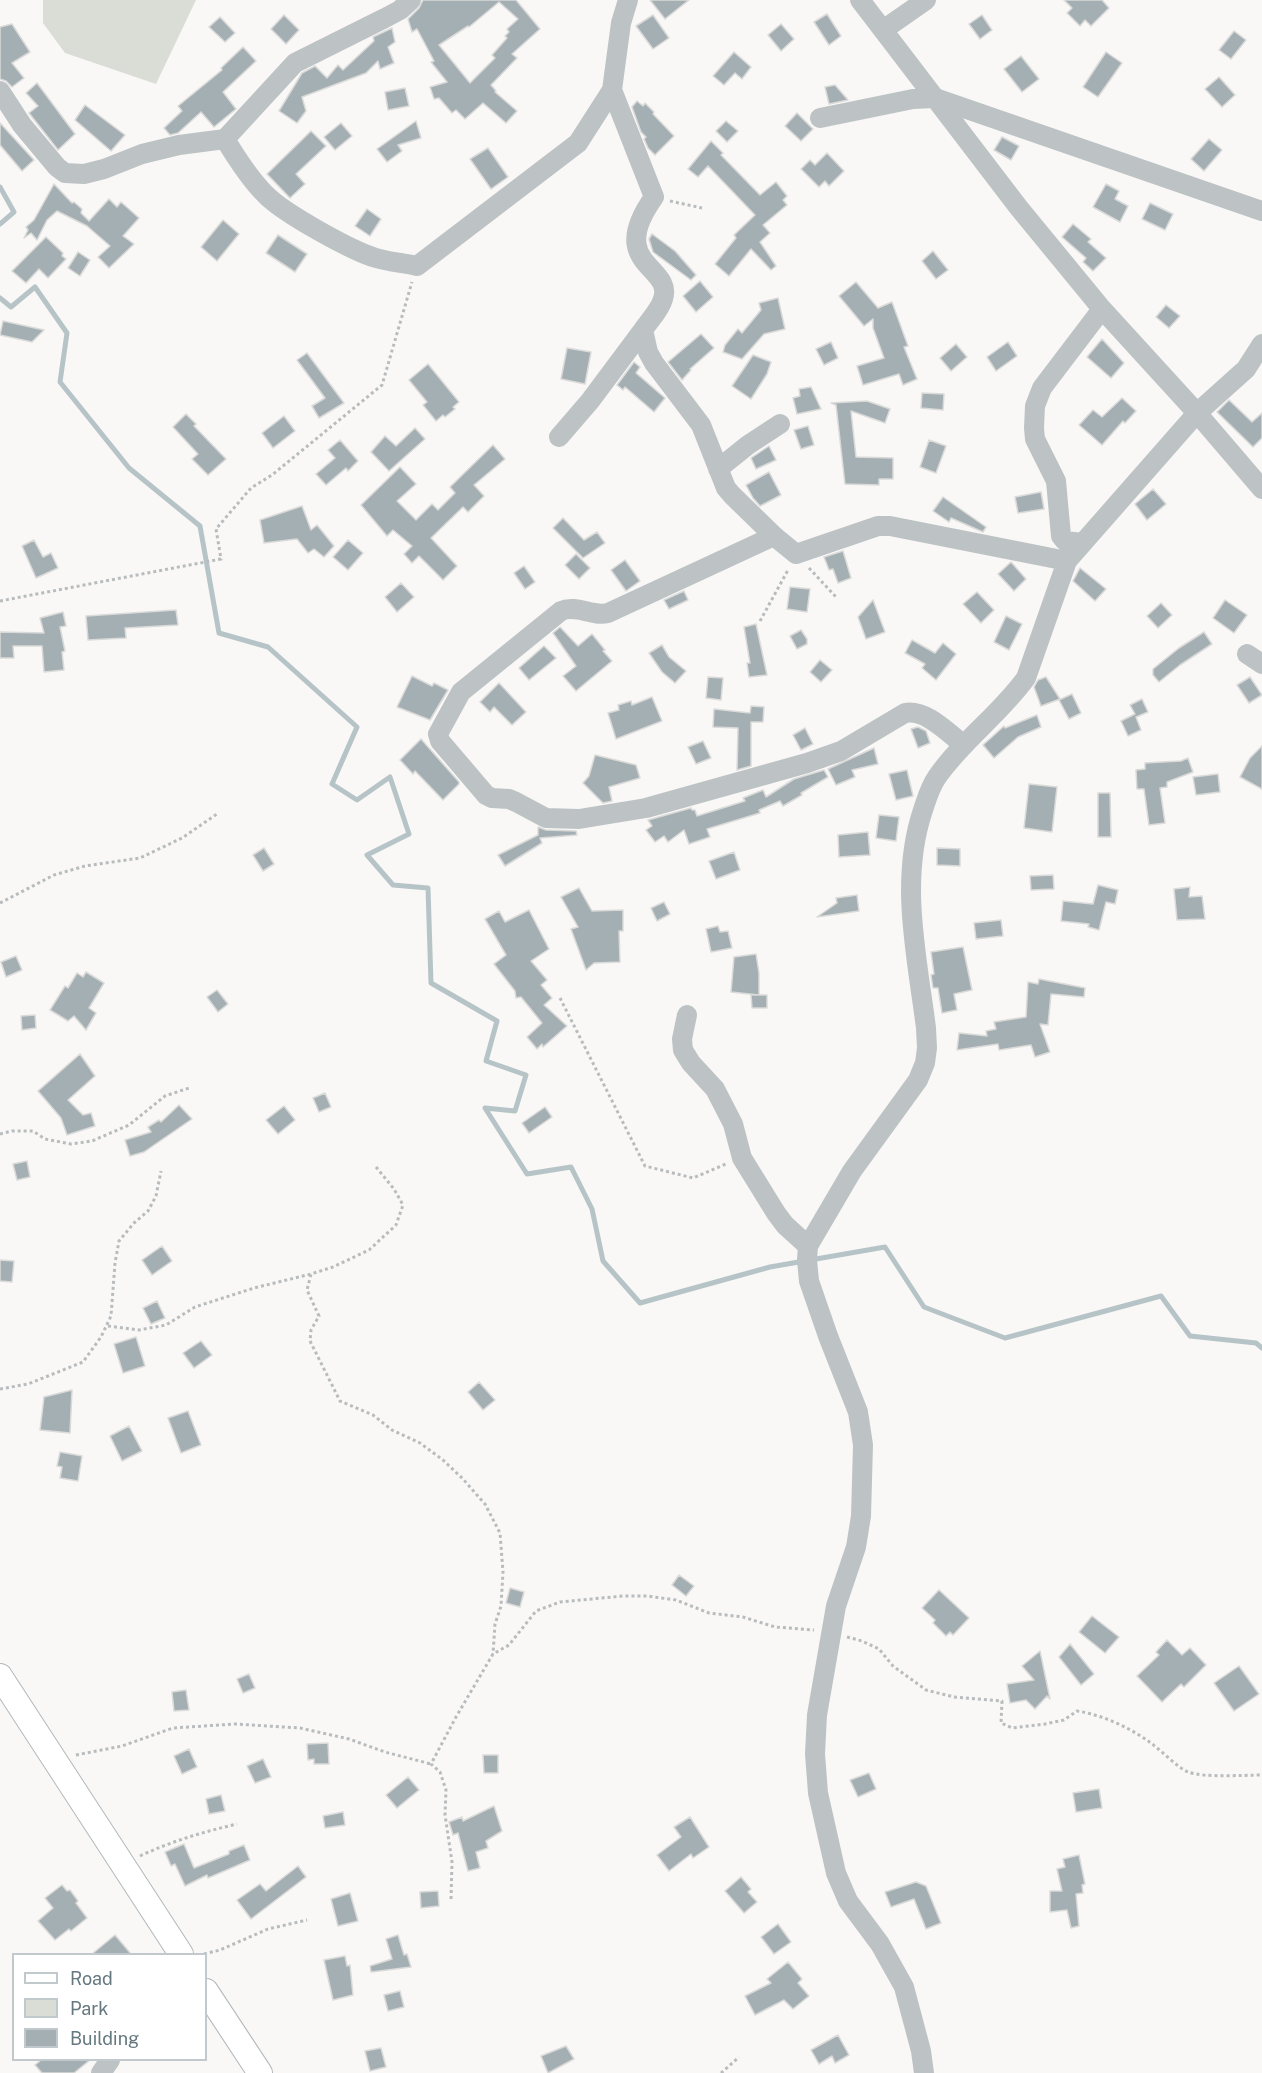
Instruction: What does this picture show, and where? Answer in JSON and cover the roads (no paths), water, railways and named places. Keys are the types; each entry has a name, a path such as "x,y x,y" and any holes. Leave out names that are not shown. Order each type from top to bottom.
{"main road":[{"path":"0,1676 178,1953"},
{"path":"207,1993 260,2073"}],"street":[{"path":"0,91 12,112 57,167 65,173 84,174 104,170 142,154 179,145 225,139 295,63 400,10 411,0"},
{"path":"225,139 244,170 267,196 292,214 375,258 417,266 578,142 612,90 621,23 628,0"},
{"path":"860,0 1019,208 1102,309 1197,413 1262,489"},
{"path":"883,30 926,0"},
{"path":"559,437 590,401 663,300 664,292 659,278 641,259 636,250 635,239 640,220 654,197 612,90"},
{"path":"820,118 913,99 935,98 1262,211"},
{"path":"1083,543 1065,541 1061,536 1056,481 1035,439 1033,417 1037,396 1042,388 1102,309"},
{"path":"643,330 648,352 654,363 701,425 726,488 774,536 796,554 878,526 1067,561"},
{"path":"924,2073 921,2051 904,1987 880,1944 848,1901 836,1873 819,1793 815,1754 817,1715 836,1606 856,1546 861,1516 863,1445 858,1412 809,1281 808,1246 852,1171 918,1080 925,1063 926,1028 910,881 918,824 931,786 964,745 1016,692 1026,678 1067,561 1197,413 1246,369 1262,344"},
{"path":"718,469 748,445 780,424"},
{"path":"774,536 608,613 599,615 568,608 561,611 461,692 438,734 440,741 486,795 516,802 546,818 579,819 646,808 807,763 851,747 905,713 913,712 924,715 964,745"},
{"path":"687,1015 682,1039 683,1050 691,1063 715,1089 733,1124 742,1158 776,1213 785,1225 808,1246"}],"waterway":[{"path":"0,187 14,212 0,224"},
{"path":"0,298 11,307 35,287 67,333 60,382 129,468 200,526 219,633 268,647 357,727 332,784 357,800 390,777 409,834 367,855 393,885 428,888 431,983 497,1021 486,1061 526,1075 515,1111 485,1108 527,1174 571,1167 592,1209 603,1261 640,1303 770,1267 885,1247 924,1307 1005,1338 1161,1296 1190,1336 1256,1343 1262,1348"}]}
